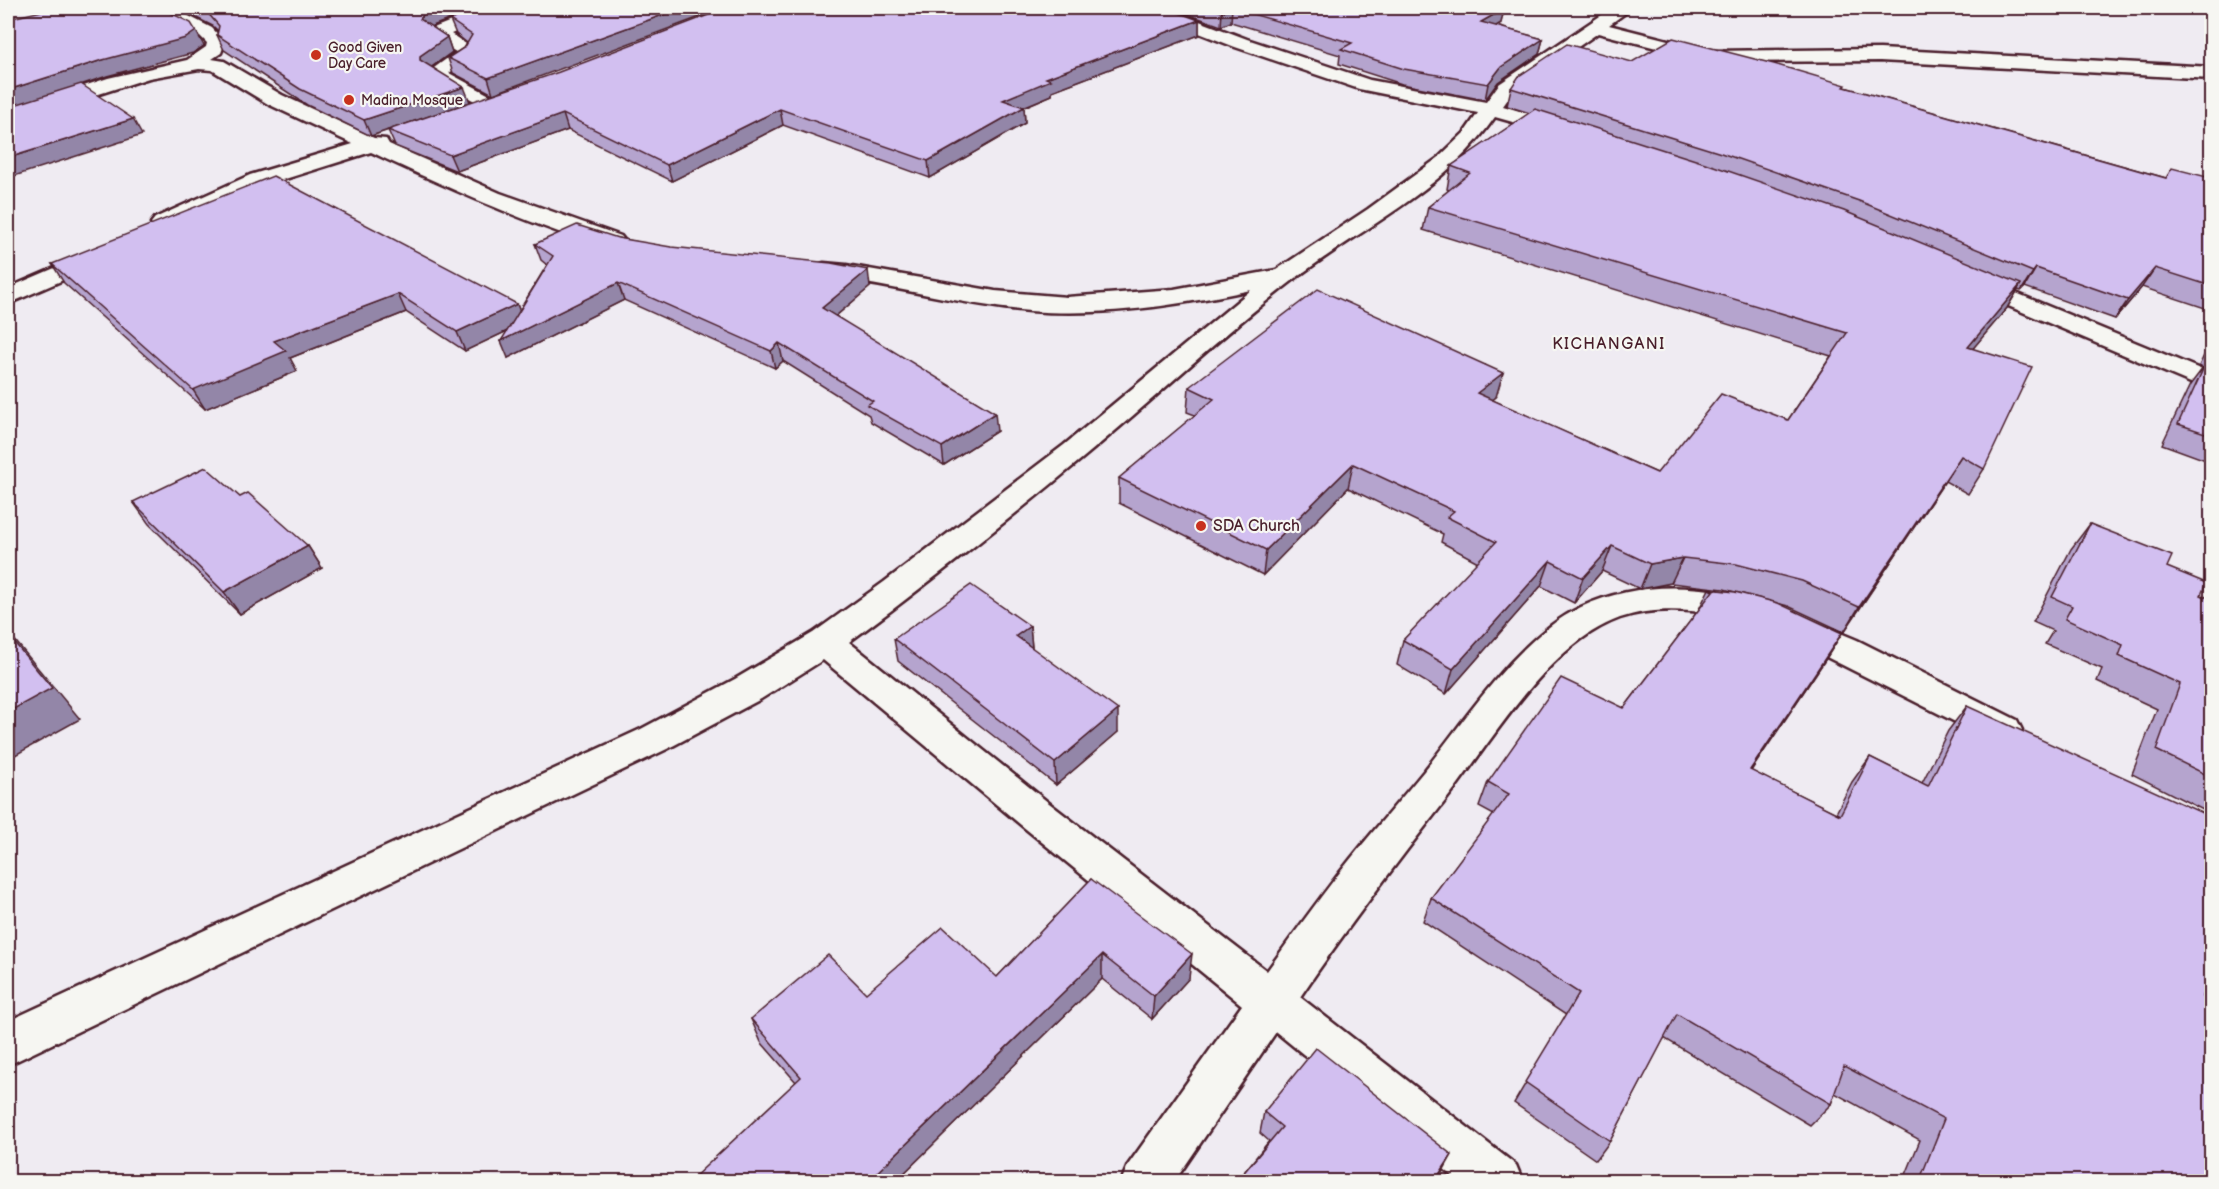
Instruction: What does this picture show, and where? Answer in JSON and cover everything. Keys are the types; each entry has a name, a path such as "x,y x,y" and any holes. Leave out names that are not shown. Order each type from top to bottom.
{"street":[{"path":"161,8 207,32 216,42 215,49 194,63"},
{"path":"490,104 438,76 437,71 462,56 466,50 437,33 498,8"},
{"path":"1151,8 1241,43 1356,82 1490,109 1586,138"},
{"path":"8,1043 654,739 748,689 825,642 1074,451 1284,275 1376,214 1446,163 1471,137 1506,88 1623,8"},
{"path":"1595,27 1777,74"},
{"path":"1711,56 1880,55 2211,73"},
{"path":"8,117 146,74 194,63 217,65 287,108 372,145 560,225 636,247"},
{"path":"461,114 512,96"},
{"path":"145,231 258,180 405,134"},
{"path":"12,289 117,246"},
{"path":"799,267 832,270 997,300 1120,305 1191,296 1284,275"},
{"path":"1949,272 2211,384"},
{"path":"1144,1182 1361,877 1506,695 1562,635 1592,616 1628,605 1671,597 1723,603 1775,617 1845,648 2034,746"},
{"path":"825,642 1498,1182"}],"building":[{"path":"54,8 161,8 191,23 196,31 186,38 99,61 8,90 8,19"},
{"path":"198,8 437,8 425,12 420,19 447,37 420,56 420,60 464,87 364,120 300,89 217,35 219,26 206,11"},
{"path":"481,8 682,8 488,78 448,58 465,47 472,35 450,20"},
{"path":"727,8 1165,8 1199,20 1046,78 1051,80 1003,100 1024,107 928,161 780,109 667,165 563,114 450,155 388,130 559,72"},
{"path":"1211,8 1232,8 1222,12"},
{"path":"1232,8 1499,8 1504,9 1481,22 1543,39 1501,67 1488,84 1404,69 1341,49 1352,43"},
{"path":"1673,38 1774,64 1846,85 1844,87 2166,178 2172,168 2211,178 2211,286 2155,268 2128,300 2036,268 2033,272 1859,201 1721,153 1511,88 1519,76 1567,44 1632,62"},
{"path":"81,84 133,119 8,158 8,107"},
{"path":"1535,109 1705,163 1844,211 2021,284 1968,347 2032,367 1984,469 1961,456 1859,607 1802,581 1736,564 1683,558 1650,564 1612,546 1583,578 1550,561 1453,669 1403,640 1496,542 1447,517 1454,511 1353,464 1266,550 1119,478 1214,399 1189,387 1318,289 1503,373 1477,393 1657,473 1721,394 1788,420 1847,333 1428,207 1470,173 1451,166"},
{"path":"273,176 517,304 457,332 398,294 274,341 286,351 193,390 52,264"},
{"path":"577,225 618,238 671,247 831,263 868,270 822,308 995,413 942,447 867,405 873,401 779,343 771,351 618,283 501,341 553,256 535,244"},
{"path":"2205,365 2211,367 2211,435 2178,424"},
{"path":"206,467 240,497 248,493 308,546 224,592 133,502"},
{"path":"2090,524 2172,556 2167,567 2206,583 2201,595 2211,599 2211,777 2156,750 2180,684 2119,656 2123,645 2065,619 2072,606 2052,597"},
{"path":"971,585 1030,626 1016,636 1118,710 1055,763 894,639"},
{"path":"1709,589 1735,592 1778,603 1842,633 1750,770 1840,815 1870,757 1928,786 1967,706 2211,817 2211,961 2203,997 2211,1002 2211,1182 1919,1182 1944,1119 1844,1066 1831,1104 1677,1014 1610,1141 1525,1082 1579,993 1431,898 1509,794 1488,782 1561,678 1624,708 1713,591"},
{"path":"8,635 52,688 8,712"},
{"path":"1091,879 1192,954 1154,996 1102,955 867,1182 690,1181 801,1077 751,1019 828,955 866,993 943,927 997,977"},
{"path":"1316,1048 1452,1155 1434,1182 1236,1182 1282,1127 1264,1112"}],"place":[{"name":"Good Given Day Care","path":"316,55"},
{"name":"Madina Mosque","path":"349,100"},
{"name":"SDA Church","path":"1201,526"}],"district":[{"name":"KICHANGANI","path":"1609,344"}]}
